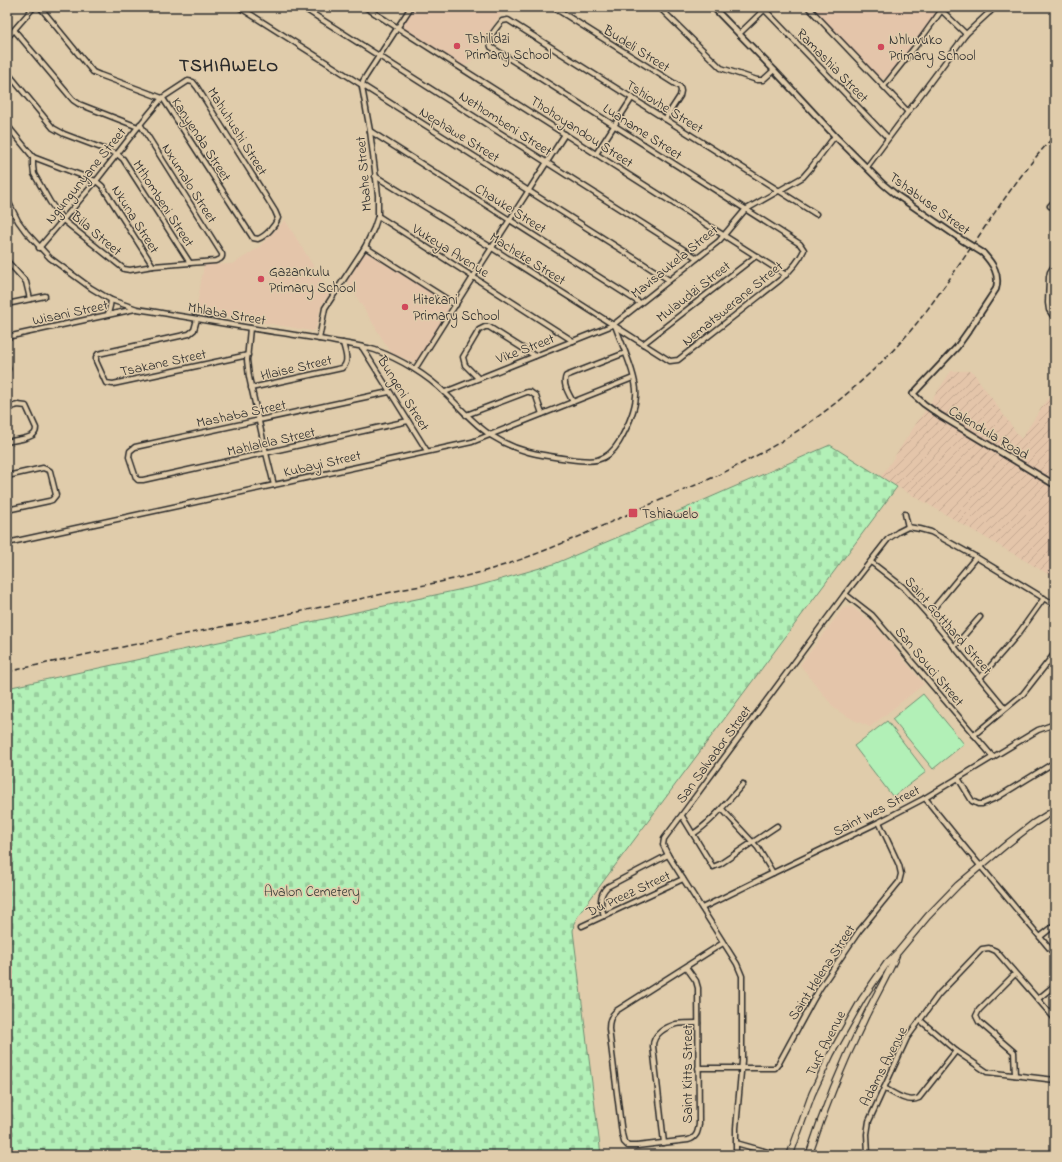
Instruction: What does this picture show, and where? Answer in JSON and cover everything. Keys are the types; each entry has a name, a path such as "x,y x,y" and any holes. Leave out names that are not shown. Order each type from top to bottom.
{"main road":[{"name":"Turf Avenue","path":"790,1155 812,1094 824,1068 862,999 887,963 944,898 1018,835 1055,810"},
{"name":"Turf Avenue","path":"809,1155 828,1098 898,952"}],"street":[{"path":"7,38 34,7"},
{"name":"Kanyenda Street","path":"40,7 93,72 162,98 253,238 261,238 276,224"},
{"name":"Nephawe Street","path":"240,7 669,280"},
{"name":"Nethombeni Street","path":"302,7 697,258"},
{"name":"Thohoyandou Street","path":"365,7 786,275"},
{"path":"362,85 410,7"},
{"name":"Budeli Street","path":"553,7 680,88 681,93 665,119"},
{"path":"659,7 721,68 758,80 763,80 774,70"},
{"name":"Tshabuse Street","path":"713,7 835,136 883,184 895,194 983,253 989,259 996,271 998,283 996,289 957,348 913,394"},
{"path":"808,7 908,112"},
{"path":"938,7 966,34"},
{"path":"985,7 990,12"},
{"path":"867,167 966,34 996,7"},
{"path":"739,34 765,8"},
{"name":"Ramashia Street","path":"765,8 888,138"},
{"path":"884,86 941,11"},
{"name":"Tshiovhe Street","path":"502,21 511,21 816,214"},
{"name":"Luaname Street","path":"502,21 490,38 489,41 491,47 800,244 804,248 803,252"},
{"path":"14,31 76,103 139,125"},
{"name":"Mthombeni Street","path":"7,72 53,128 64,134 117,154 123,159 190,263"},
{"name":"Mahuhushi Street","path":"162,98 188,81 191,81 195,85 277,214 278,218 276,224"},
{"name":"Mbahe Street","path":"319,339 325,308 365,247 378,216 378,195 370,131 362,85"},
{"name":"Ngungunyane Street","path":"40,248 96,182 139,125 162,98"},
{"path":"596,154 632,98"},
{"path":"7,125 33,157"},
{"name":"Nxumalo Street","path":"139,125 222,254"},
{"name":"Chauke Street","path":"370,131 640,303"},
{"path":"415,369 565,134"},
{"name":"Mavisaukela Street","path":"614,326 640,303 724,236 745,210 803,177 835,136"},
{"name":"Nkuna Street","path":"33,157 96,182 102,186 153,266"},
{"name":"Bila Street","path":"33,157 34,174 50,202 63,220 124,269 130,270 153,266 215,261 220,259 222,254"},
{"name":"Macheke Street","path":"375,176 492,248 668,360"},
{"name":"Mhlaba Street","path":"7,199 18,221 26,232 50,258 111,300 137,309 343,343 387,355 415,369 444,392 466,415 490,435 525,452 585,461 595,461 601,460 614,449 628,425 634,409 636,396 636,385 614,326"},
{"path":"1050,206 1055,201"},
{"name":"Vukeya Avenue","path":"378,216 573,341"},
{"path":"365,247 456,305"},
{"name":"Nematswerane Street","path":"668,360 678,360 786,275 796,264 803,252"},
{"name":"Mulaudzi Street","path":"643,344 756,256"},
{"path":"7,261 26,282 30,299"},
{"path":"1055,264 1050,272 1048,282 1048,307 1050,313 1055,319"},
{"path":"7,304 44,296"},
{"path":"108,314 111,300"},
{"name":"Wisani Street","path":"7,336 137,309"},
{"name":"Tsakane Street","path":"197,319 194,330 189,334 101,353 96,357 96,361 106,383 111,384 248,355"},
{"path":"478,378 465,366 463,358 479,330 485,326 489,327 535,356"},
{"name":"Vike Street","path":"444,392 614,326"},
{"path":"250,328 248,367 251,388 274,485"},
{"name":"Hlaise Street","path":"251,388 342,368 346,365 347,360 343,343"},
{"name":"Bungeni Street","path":"362,347 427,451"},
{"path":"573,402 565,386 566,376 625,353"},
{"path":"7,365 7,371"},
{"name":"Kubayi Street","path":"7,544 472,442 633,378"},
{"name":"Mashaba Street","path":"140,480 135,477 129,457 129,452 133,448 389,392"},
{"path":"466,415 527,392 535,394 542,414"},
{"name":"Calendula Road","path":"913,394 941,416 1055,486"},
{"path":"7,408 22,405 26,406 36,428 35,433 30,437 7,442"},
{"name":"Mahlalela Street","path":"140,480 408,421"},
{"path":"7,476 43,468 50,471 56,492 56,495 52,500 7,510"},
{"path":"905,514 908,527 928,531 976,557 1055,604"},
{"name":"San Salvador Street","path":"736,1155 741,1069 742,976 737,964 668,855 663,846 664,840 845,594 888,539 908,527"},
{"path":"928,615 976,557"},
{"name":"Saint Gotthard Street","path":"871,562 903,587 1005,708"},
{"name":"San Souci Street","path":"845,594 878,622 993,757"},
{"path":"980,678 1019,633 1044,598"},
{"path":"954,647 980,617"},
{"path":"974,735 1027,689 1055,653"},
{"name":"Saint Ives Street","path":"702,908 879,822 925,798 1041,729 1055,724"},
{"path":"958,778 972,801 982,804 998,797 1055,762"},
{"path":"693,834 708,823 743,784"},
{"path":"925,798 1055,955"},
{"path":"722,809 761,853 773,873"},
{"path":"682,816 714,867 777,826"},
{"name":"Saint Helena Street","path":"698,1068 775,1068 779,1063 820,988 857,935 899,882 901,874 899,865 879,822"},
{"path":"604,916 601,906 601,899 603,892 607,887 668,855"},
{"name":"Du Preez Street","path":"582,926 683,879"},
{"path":"1040,938 1055,925"},
{"path":"686,967 723,943"},
{"name":"Adams Avenue","path":"868,1155 867,1134 869,1121 903,1046 920,1020 949,983 982,949 989,948 996,951 1055,1019"},
{"name":"Saint Kitts Street","path":"686,967 696,981 698,988 699,1124 697,1134 691,1139 634,1146 626,1145 622,1134 609,1023 612,1015 616,1011 686,967"},
{"path":"1015,974 979,1010 976,1016 979,1022 1014,1052 1016,1057 1015,1076"},
{"path":"1038,999 1055,986"},
{"path":"920,1020 956,1051 987,1072 1055,1080"},
{"path":"664,1143 653,1046 654,1039 659,1033 674,1025 698,1023"},
{"path":"884,1088 908,1099 919,1098 956,1051"},
{"path":"736,1143 778,1155"}],"shaded area":[{"name":"Tshilidzi Primary School","path":"415,7 505,7 470,63 464,66 406,29 403,25"},
{"name":"Nhluvuko Primary School","path":"812,7 933,7 935,15 887,78 881,79"},
{"name":"Gazankulu Primary School","path":"285,220 330,293 321,306 316,329 312,331 196,311 204,265 233,264 257,249"},
{"name":"Hitekani Primary School","path":"367,253 447,303 448,312 418,360 413,362 391,353 347,281 364,254"},
{"path":"951,371 972,371 1021,439 1054,389 1055,390 1055,578 881,477"},
{"path":"852,607 873,623 924,684 870,727 835,709 800,665 843,608"}],"green space":[{"name":"Avalon Cemetery","path":"830,445 897,487 579,914 574,923 573,931 601,1155 7,1155 7,688 481,585 554,564"},
{"path":"923,694 964,744 933,769 892,719"},
{"path":"887,721 926,772 893,797 854,746"}],"railway":[{"path":"7,672 140,643 451,580 484,571 515,562 554,547 738,466 798,431 842,398 888,356 928,309 1022,174 1055,135"}],"place":[{"name":"Tshilidzi Primary School","path":"457,46"},
{"name":"Nhluvuko Primary School","path":"881,47"},
{"name":"Gazankulu Primary School","path":"261,279"},
{"name":"Hitekani Primary School","path":"405,307"},
{"name":"Tshiawelo","path":"633,513"}],"district":[{"name":"TSHIAWELO","path":"229,65"}]}
